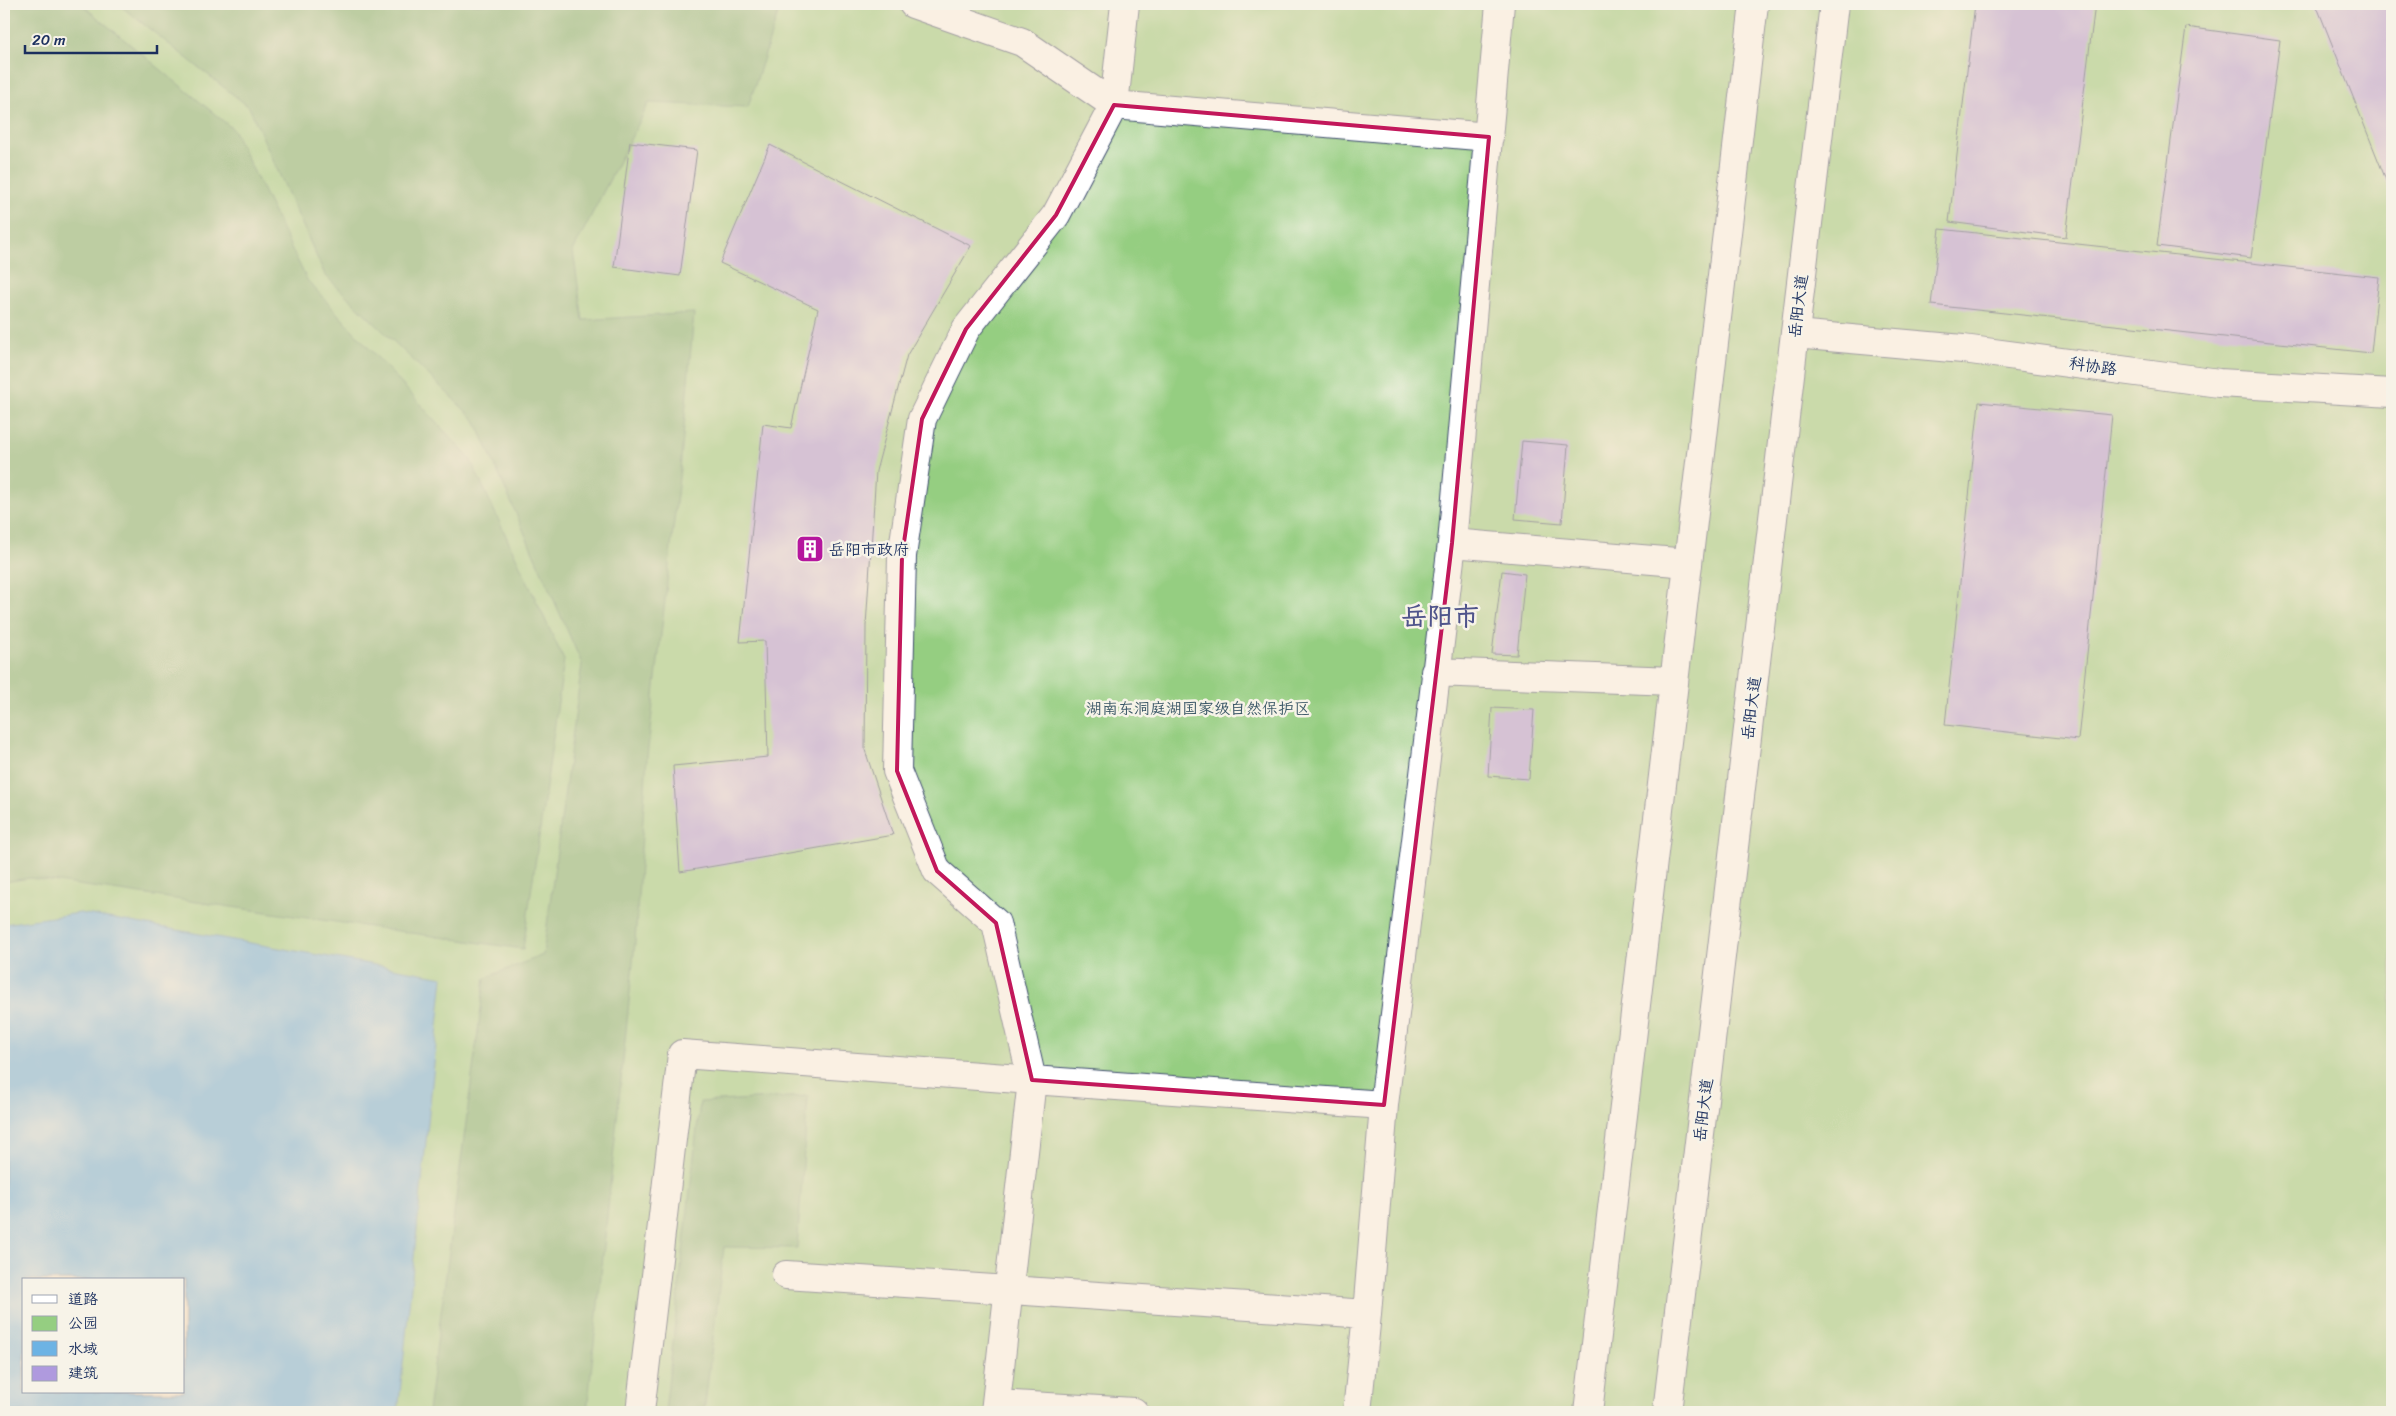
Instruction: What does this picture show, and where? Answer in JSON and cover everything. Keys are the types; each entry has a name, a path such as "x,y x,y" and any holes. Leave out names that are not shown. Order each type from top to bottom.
{"street":[{"path":"913,4 1022,42 1114,105 1488,137"},
{"path":"1125,4 1114,105 1056,214 966,330 922,419 902,556 897,770 937,871 996,923 1032,1080 996,1408 1134,1412"},
{"path":"1356,1412 1367,1314 1384,1105 1452,543 1488,137 1495,4"},
{"path":"1588,1412 1754,4"},
{"name":"岳阳大道","path":"1667,1412 1834,4"},
{"name":"科协路","path":"1795,334 1963,349 2220,383 2392,393"},
{"path":"1452,543 1688,562"},
{"path":"1435,672 1674,681"},
{"path":"640,1412 682,1054 1384,1105"},
{"path":"786,1275 1367,1314"}],"highlighted area":[{"path":"1114,105 1489,137 1452,543 1384,1105 1032,1080 996,923 937,871 897,771 902,556 922,419 966,329 1056,215"}],"green space":[{"name":"湖南东洞庭湖国家级自然保护区","path":"4,4 2392,4 2392,1412 4,1412"},
{"path":"10,4 81,4 233,129 307,280 470,459 564,660 523,949 30,878 4,882 4,7"},
{"path":"118,4 781,4 748,107 649,103 573,251 583,320 694,313 681,460 647,757 635,943 587,1412 428,1412 485,978 543,955 582,664 475,420 325,275 249,107"},
{"path":"808,1096 797,1248 724,1247 704,1412 665,1412 700,1102"}],"water":[{"path":"80,913 443,977 398,1412 4,1412 4,924"}],"building":[{"path":"1975,4 2095,4 2066,237 1949,222"},
{"path":"2316,4 2392,4 2392,195"},
{"path":"2186,27 2280,40 2251,258 2157,246"},
{"path":"630,142 697,150 680,276 614,267"},
{"name":"岳阳市政府","path":"770,145 971,246 907,355 876,471 866,626 865,750 893,835 680,872 673,766 768,757 765,641 740,642 763,424 791,428 818,309 720,263"},
{"path":"1940,229 2379,277 2371,353 1931,305"},
{"path":"1979,402 2112,415 2078,740 1945,725"},
{"path":"1522,441 1568,445 1562,523 1515,519"},
{"path":"1502,571 1525,574 1517,655 1492,654"},
{"path":"1492,708 1534,710 1529,779 1488,776"}],"place":[{"name":"岳阳市政府","path":"810,549"}],"district":[{"name":"岳阳市","path":"1440,616"}]}
